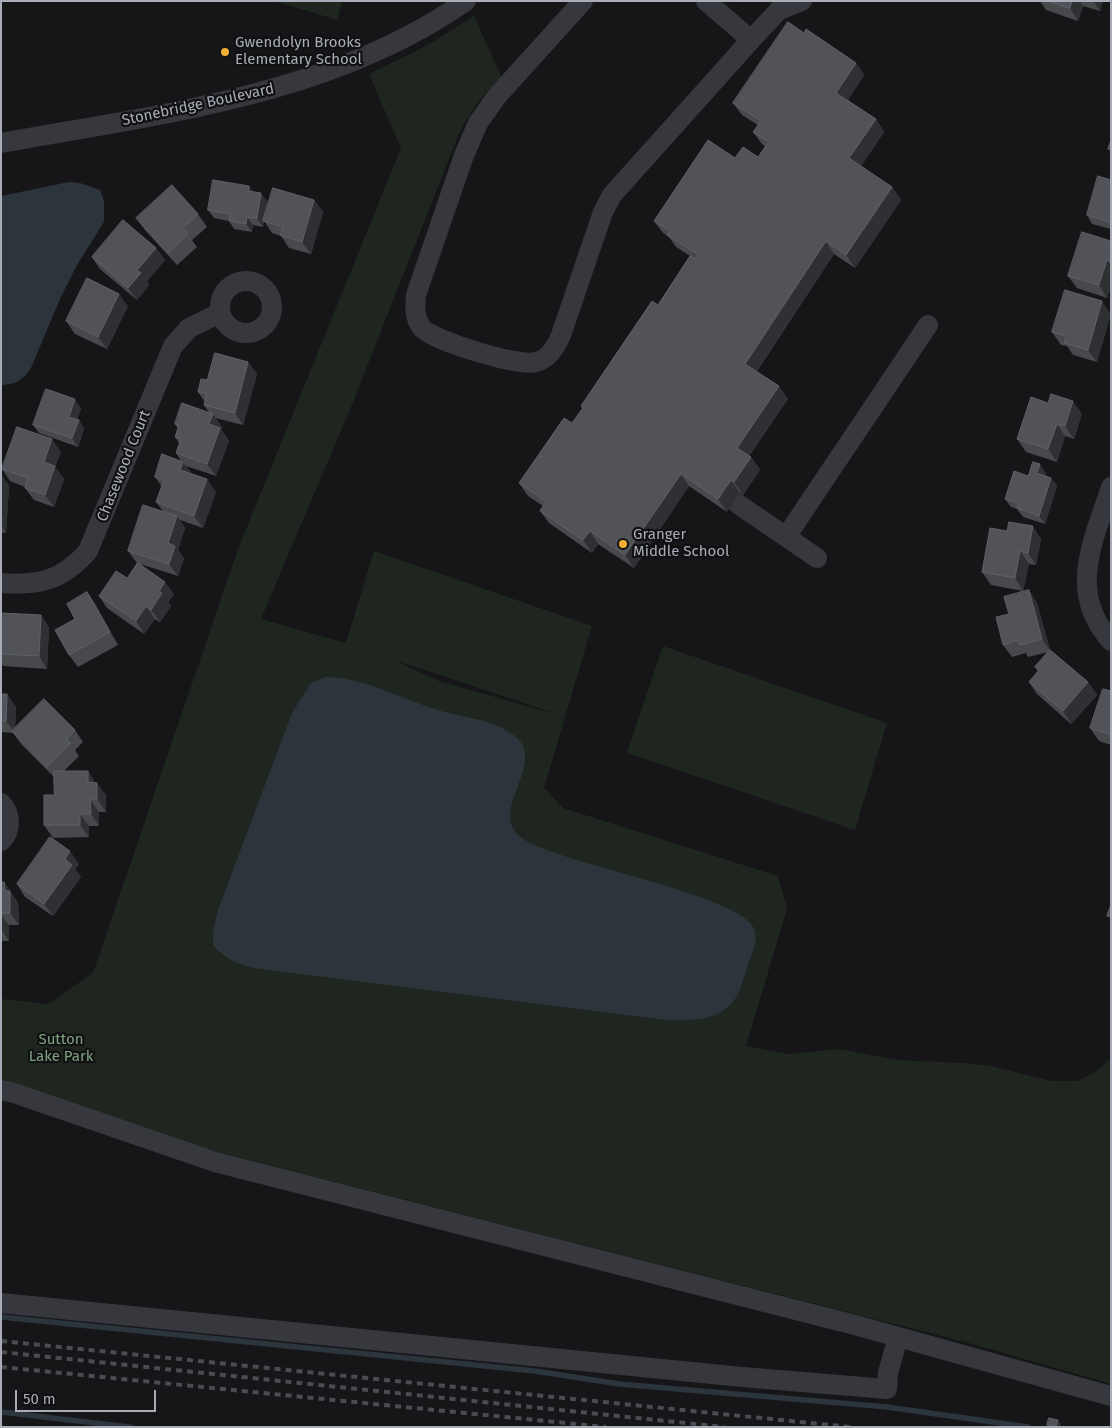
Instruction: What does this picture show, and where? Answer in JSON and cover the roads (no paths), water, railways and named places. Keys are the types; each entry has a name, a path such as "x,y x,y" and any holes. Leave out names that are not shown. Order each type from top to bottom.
{"street":[{"name":"Stonebridge Boulevard","path":"1,143 187,109 282,87 345,64 398,40 466,1"},
{"path":"583,1 497,96 478,123 463,158 416,295 414,310 417,320 429,334 510,361 536,362 551,353 562,332 603,212 612,195 779,10 802,1"},
{"path":"706,1 751,40"},
{"name":"Chasewood Court","path":"1,583 30,584 48,580 63,574 77,564 88,551 172,346 189,328 220,313"},
{"path":"786,537 928,325"},
{"path":"1111,487 1089,555 1086,594 1091,612 1111,641"},
{"path":"738,504 817,558"},
{"path":"1,803 9,816 9,828 1,841"},
{"path":"1,1090 215,1162 898,1337 1111,1396"},
{"path":"1,1303 742,1378 887,1389 898,1337"}],"waterway":[{"path":"1,1317 535,1371 619,1384 887,1407 1028,1427"},
{"path":"1,1412 130,1427"}],"railway":[{"path":"1,1341 850,1427"},
{"path":"1,1352 724,1427"},
{"path":"1,1367 606,1427"}],"place":[{"name":"Gwendolyn Brooks Elementary School","path":"225,52"},
{"name":"Granger Middle School","path":"623,544"}],"park label":[{"name":"Sutton Lake Park","path":"61,1048"}]}
